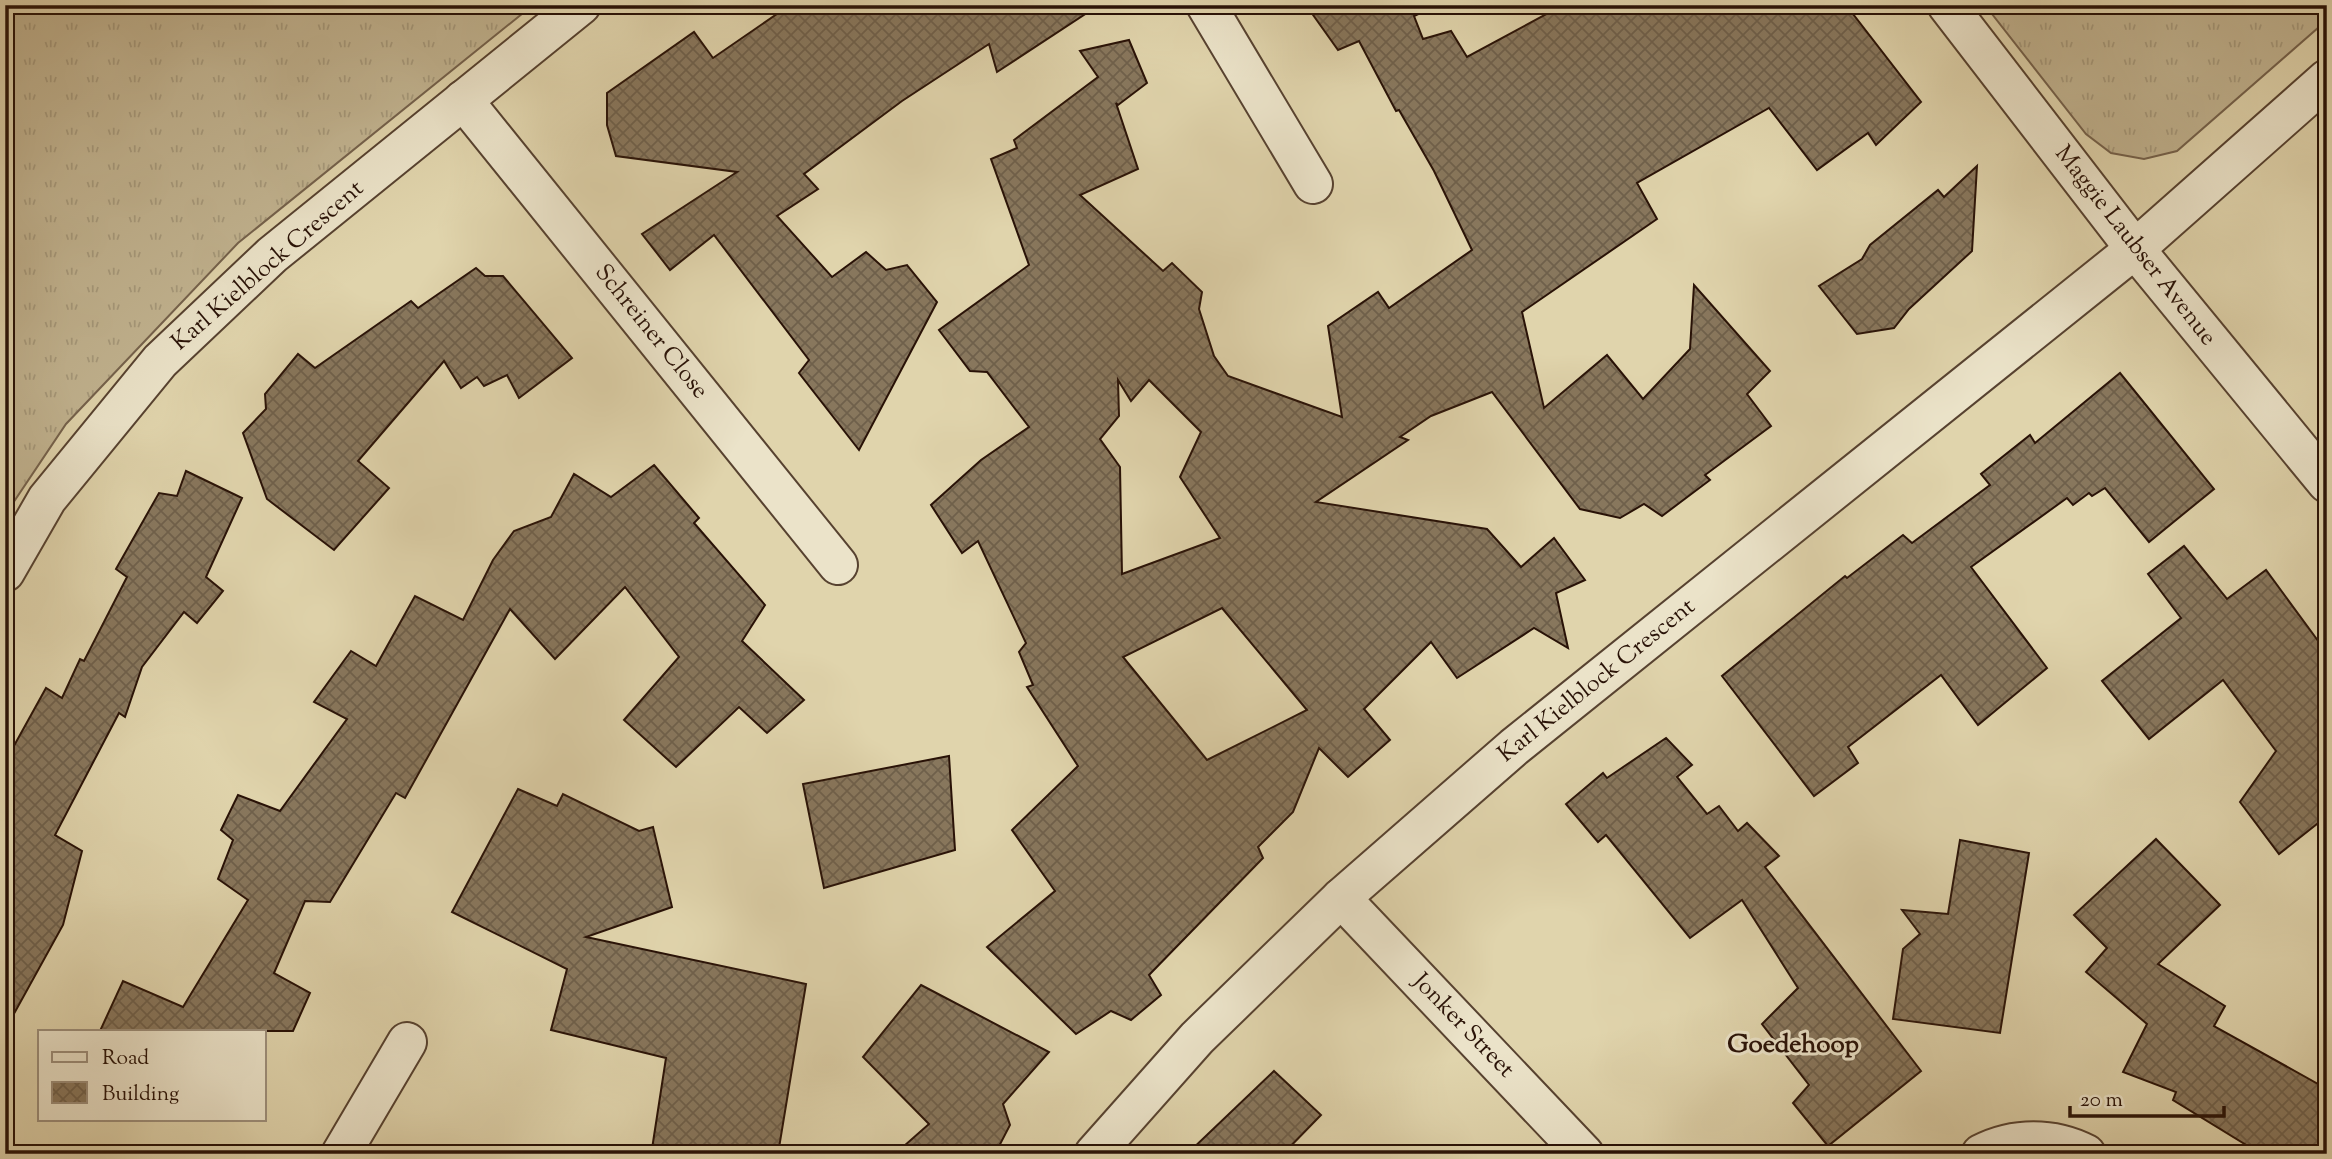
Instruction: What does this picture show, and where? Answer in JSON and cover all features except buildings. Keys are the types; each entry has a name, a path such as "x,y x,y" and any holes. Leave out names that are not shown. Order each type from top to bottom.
{"street":[{"name":"Karl Kielblock Crescent","path":"5,572 47,499 160,361 272,255 580,5"},
{"path":"1206,5 1313,184"},
{"name":"Maggie Laubser Avenue","path":"1947,5 2135,248 2327,483"},
{"name":"Karl Kielblock Crescent","path":"1094,1154 1197,1038 1341,898 1514,747 2135,248 2327,79"},
{"name":"Schreiner Close","path":"463,100 838,565"},
{"name":"Jonker Street","path":"1341,898 1584,1154"},
{"path":"341,1154 407,1042"},
{"path":"1981,1154 2013,1143 2042,1141 2071,1147 2086,1154"}],"green space":[{"path":"5,5 533,5 238,243 66,424 5,515"},
{"path":"1985,5 2327,5 2327,20 2177,151 2144,159 2111,153 2086,134"}],"district":[{"name":"Goedehoop","path":"1793,1045"}]}
